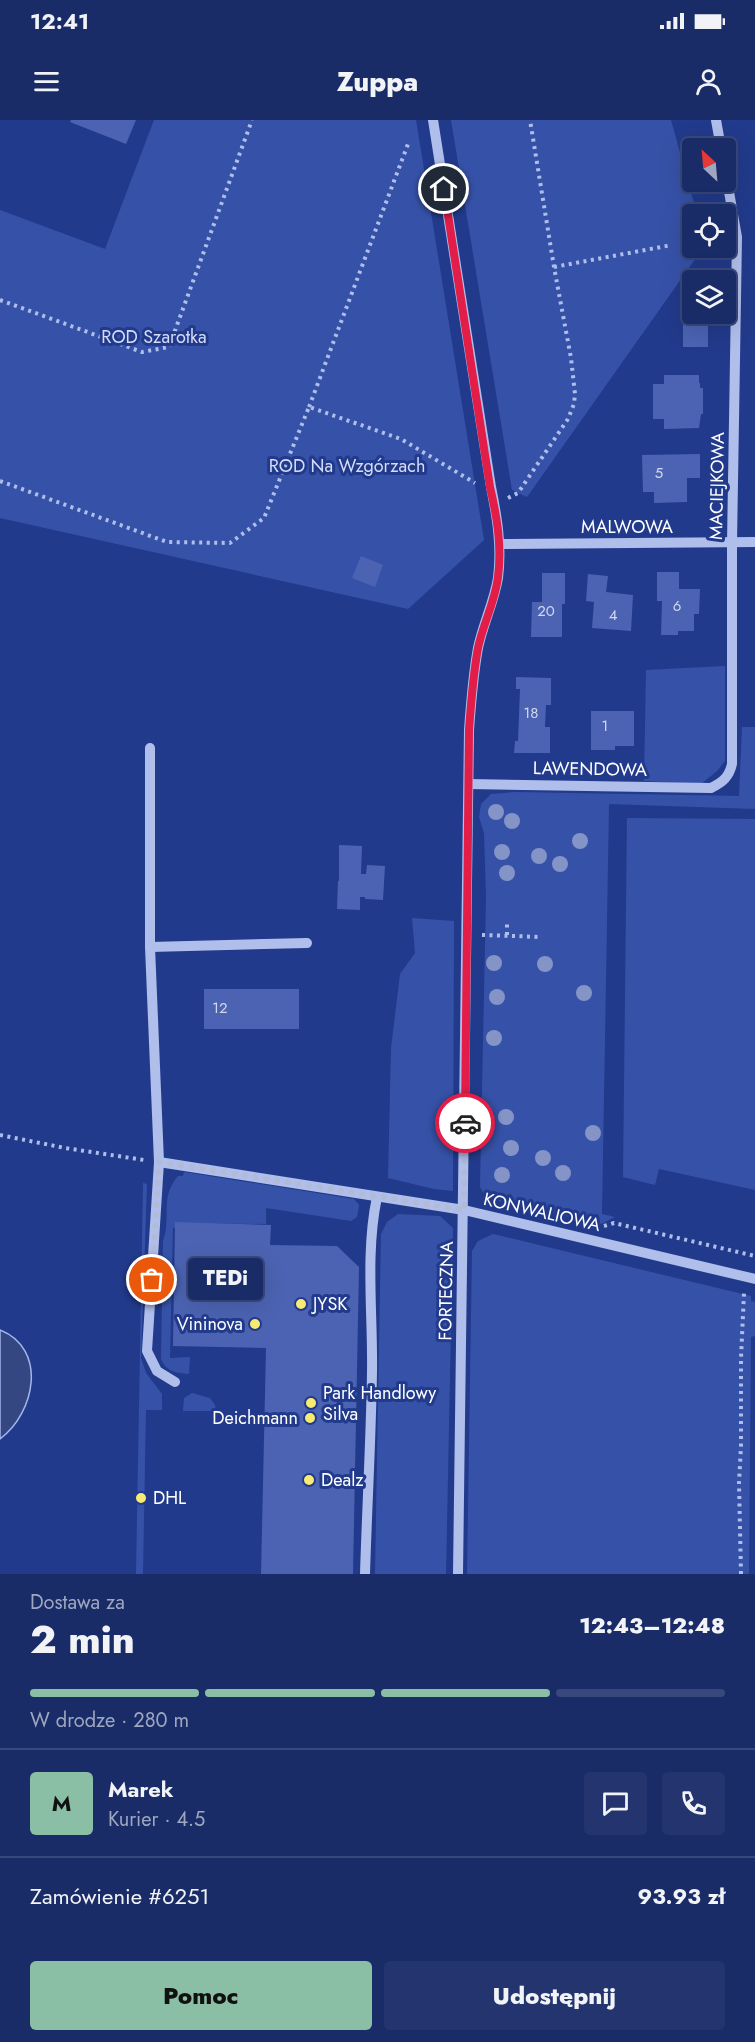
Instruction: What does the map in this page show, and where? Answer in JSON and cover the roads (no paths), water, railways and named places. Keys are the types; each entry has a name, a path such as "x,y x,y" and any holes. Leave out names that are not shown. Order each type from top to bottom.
{"street":[{"name":"FORTECZNA","path":"433,120 500,544 498,578 479,646 469,730 458,1574"},
{"path":"716,120 719,138"},
{"name":"MACIEJKOWA","path":"711,788 730,774 732,764 732,543 737,237 729,192"},
{"name":"MALWOWA","path":"500,544 755,542"},
{"path":"150,748 150,947 159,1162 147,1351 157,1371 175,1382"},
{"name":"LAWENDOWA","path":"469,784 711,788"},
{"path":"150,947 307,943"},
{"name":"KONWALIOWA","path":"159,1162 464,1210 750,1278"},
{"path":"365,1574 372,1371 371,1225 378,1197"}],"place":[{"name":"TEDi","path":"152,1280"},
{"name":"JYSK","path":"301,1304"},
{"name":"Vininova","path":"255,1324"},
{"name":"Park Handlowy Silva","path":"311,1403"},
{"name":"Deichmann","path":"310,1418"},
{"name":"Dealz","path":"309,1480"},
{"name":"DHL","path":"141,1498"}],"park label":[{"name":"ROD Szarotka","path":"154,337"},
{"name":"ROD Na Wzgórzach","path":"347,466"}]}
